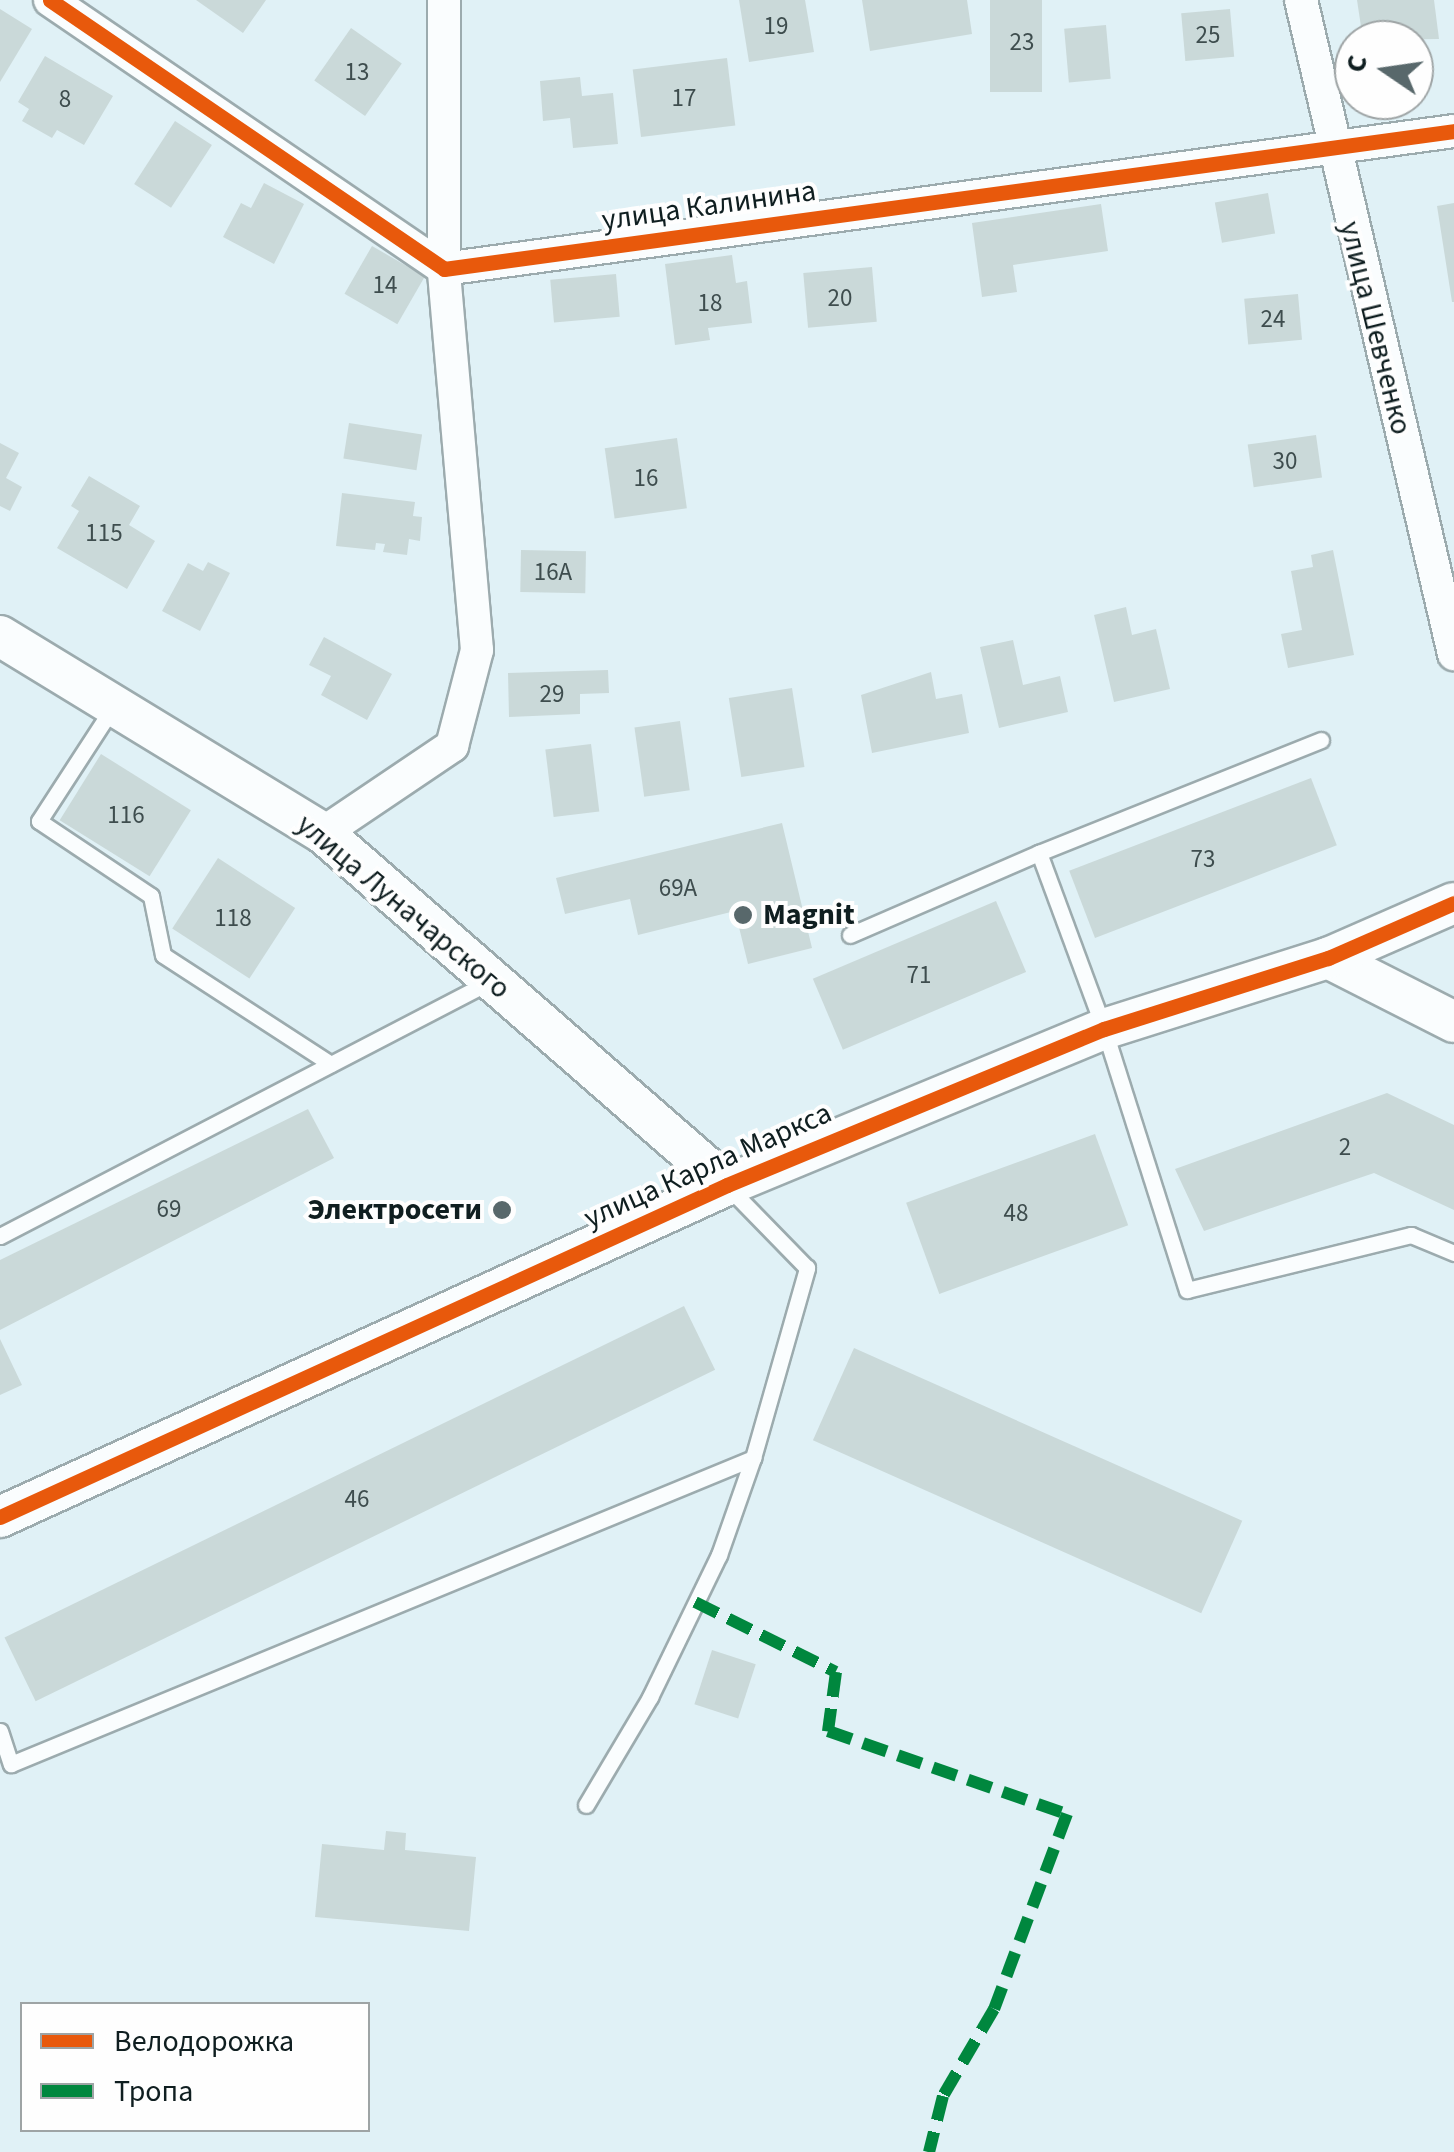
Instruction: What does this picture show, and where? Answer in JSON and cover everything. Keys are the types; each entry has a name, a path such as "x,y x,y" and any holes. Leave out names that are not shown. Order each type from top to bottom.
{"street":[{"path":"50,0 444,270"},
{"path":"323,833 452,746 477,650 444,270 444,0"},
{"name":"улица Шевченко","path":"1301,0 1332,150 1454,654"},
{"name":"улица Калинина","path":"444,270 1454,131"},
{"name":"улица Луначарского","path":"0,636 323,833 727,1185"},
{"name":"улица Карла Маркса","path":"0,1517 727,1185 1104,1029 1328,958 1454,904"},
{"path":"1328,958 1454,1022"}],"lane":[{"path":"113,707 39,821 151,896 163,955 331,1064"},
{"path":"850,935 1039,853 1321,740"},
{"path":"1039,853 1104,1029 1187,1290 1411,1235 1454,1253"},
{"path":"0,1236 492,980"},
{"path":"586,1805 650,1697 719,1554 753,1458 807,1268 727,1185"},
{"path":"0,1732 11,1764 753,1458"}],"building":[{"path":"196,0 266,0 243,33"},
{"path":"739,0 805,0 814,52 749,62"},
{"path":"862,0 967,0 972,34 870,51"},
{"path":"990,0 1042,0 1042,92 990,92"},
{"path":"1357,0 1434,0 1439,39 1434,39 1434,20 1360,20"},
{"path":"0,9 32,29 0,82"},
{"path":"1230,9 1234,57 1185,61 1181,13"},
{"path":"1106,25 1111,79 1069,82 1064,29"},
{"path":"351,28 402,64 365,116 314,80"},
{"path":"45,56 113,96 84,145 57,130 52,138 22,121 29,109 18,102"},
{"path":"727,58 735,125 641,137 633,70"},
{"path":"580,77 582,96 613,93 618,144 573,148 570,118 543,121 540,81"},
{"path":"175,121 212,145 171,208 134,184"},
{"path":"264,183 304,204 274,264 223,237 241,203 251,208"},
{"path":"1268,193 1275,233 1222,243 1215,202"},
{"path":"1454,203 1454,302 1452,302 1437,206"},
{"path":"1101,204 1108,251 1013,265 1017,292 982,297 972,223"},
{"path":"372,246 425,276 397,324 344,294"},
{"path":"732,255 736,283 747,281 752,323 708,328 710,340 675,345 665,264"},
{"path":"872,267 877,322 808,328 803,273"},
{"path":"616,274 620,317 554,323 550,280"},
{"path":"1298,294 1302,340 1248,345 1244,299"},
{"path":"349,423 422,435 416,470 343,459"},
{"path":"1316,435 1322,478 1254,487 1248,445"},
{"path":"677,438 687,508 615,518 605,448"},
{"path":"0,443 19,453 6,478 22,487 10,511 0,506"},
{"path":"89,476 140,506 129,525 155,541 127,589 57,548 79,511 71,506"},
{"path":"342,493 415,502 413,516 422,517 420,541 409,539 407,555 383,552 385,544 376,543 375,550 336,546"},
{"path":"521,550 586,551 585,593 520,592"},
{"path":"1333,550 1354,655 1288,668 1281,634 1302,630 1291,571 1313,567 1311,555"},
{"path":"208,562 230,573 200,631 162,611 188,563 203,571"},
{"path":"1126,607 1132,635 1156,629 1170,689 1114,702 1094,615"},
{"path":"324,637 392,674 367,720 321,695 331,676 309,665"},
{"path":"1013,640 1023,685 1060,676 1068,712 999,728 980,647"},
{"path":"608,670 609,693 580,694 580,714 509,717 508,673"},
{"path":"931,672 936,699 962,694 969,733 872,753 861,695"},
{"path":"792,688 805,767 741,777 729,698"},
{"path":"680,721 690,790 644,797 634,727"},
{"path":"591,744 599,811 554,817 545,750"},
{"path":"101,754 191,810 150,876 60,820"},
{"path":"1311,778 1337,845 1095,938 1069,871"},
{"path":"782,823 812,948 748,964 735,911 638,935 630,899 565,914 556,878"},
{"path":"218,858 295,908 249,979 172,928"},
{"path":"996,901 1026,972 843,1050 813,979"},
{"path":"1387,1093 1454,1125 1454,1210 1374,1173 1204,1231 1175,1169"},
{"path":"308,1109 334,1158 0,1330 0,1260"},
{"path":"1095,1134 1128,1225 939,1294 906,1203"},
{"path":"684,1306 715,1370 36,1701 5,1637"},
{"path":"0,1339 22,1385 0,1395"},
{"path":"854,1348 1242,1521 1201,1613 813,1440"},
{"path":"712,1650 756,1664 738,1718 694,1704"},
{"path":"386,1831 406,1833 405,1850 476,1857 469,1931 315,1917 322,1844 384,1850"}],"marked path":[{"path":"695,1602 836,1672 828,1731 1067,1814 994,2009 943,2096 929,2152"}],"cycle path":[{"path":"50,0 444,269 1454,131"},
{"path":"0,1517 727,1185 1104,1029 1328,958 1454,903"}],"place":[{"name":"Magnit","path":"743,915"},
{"name":"Электросети","path":"502,1210"}]}
